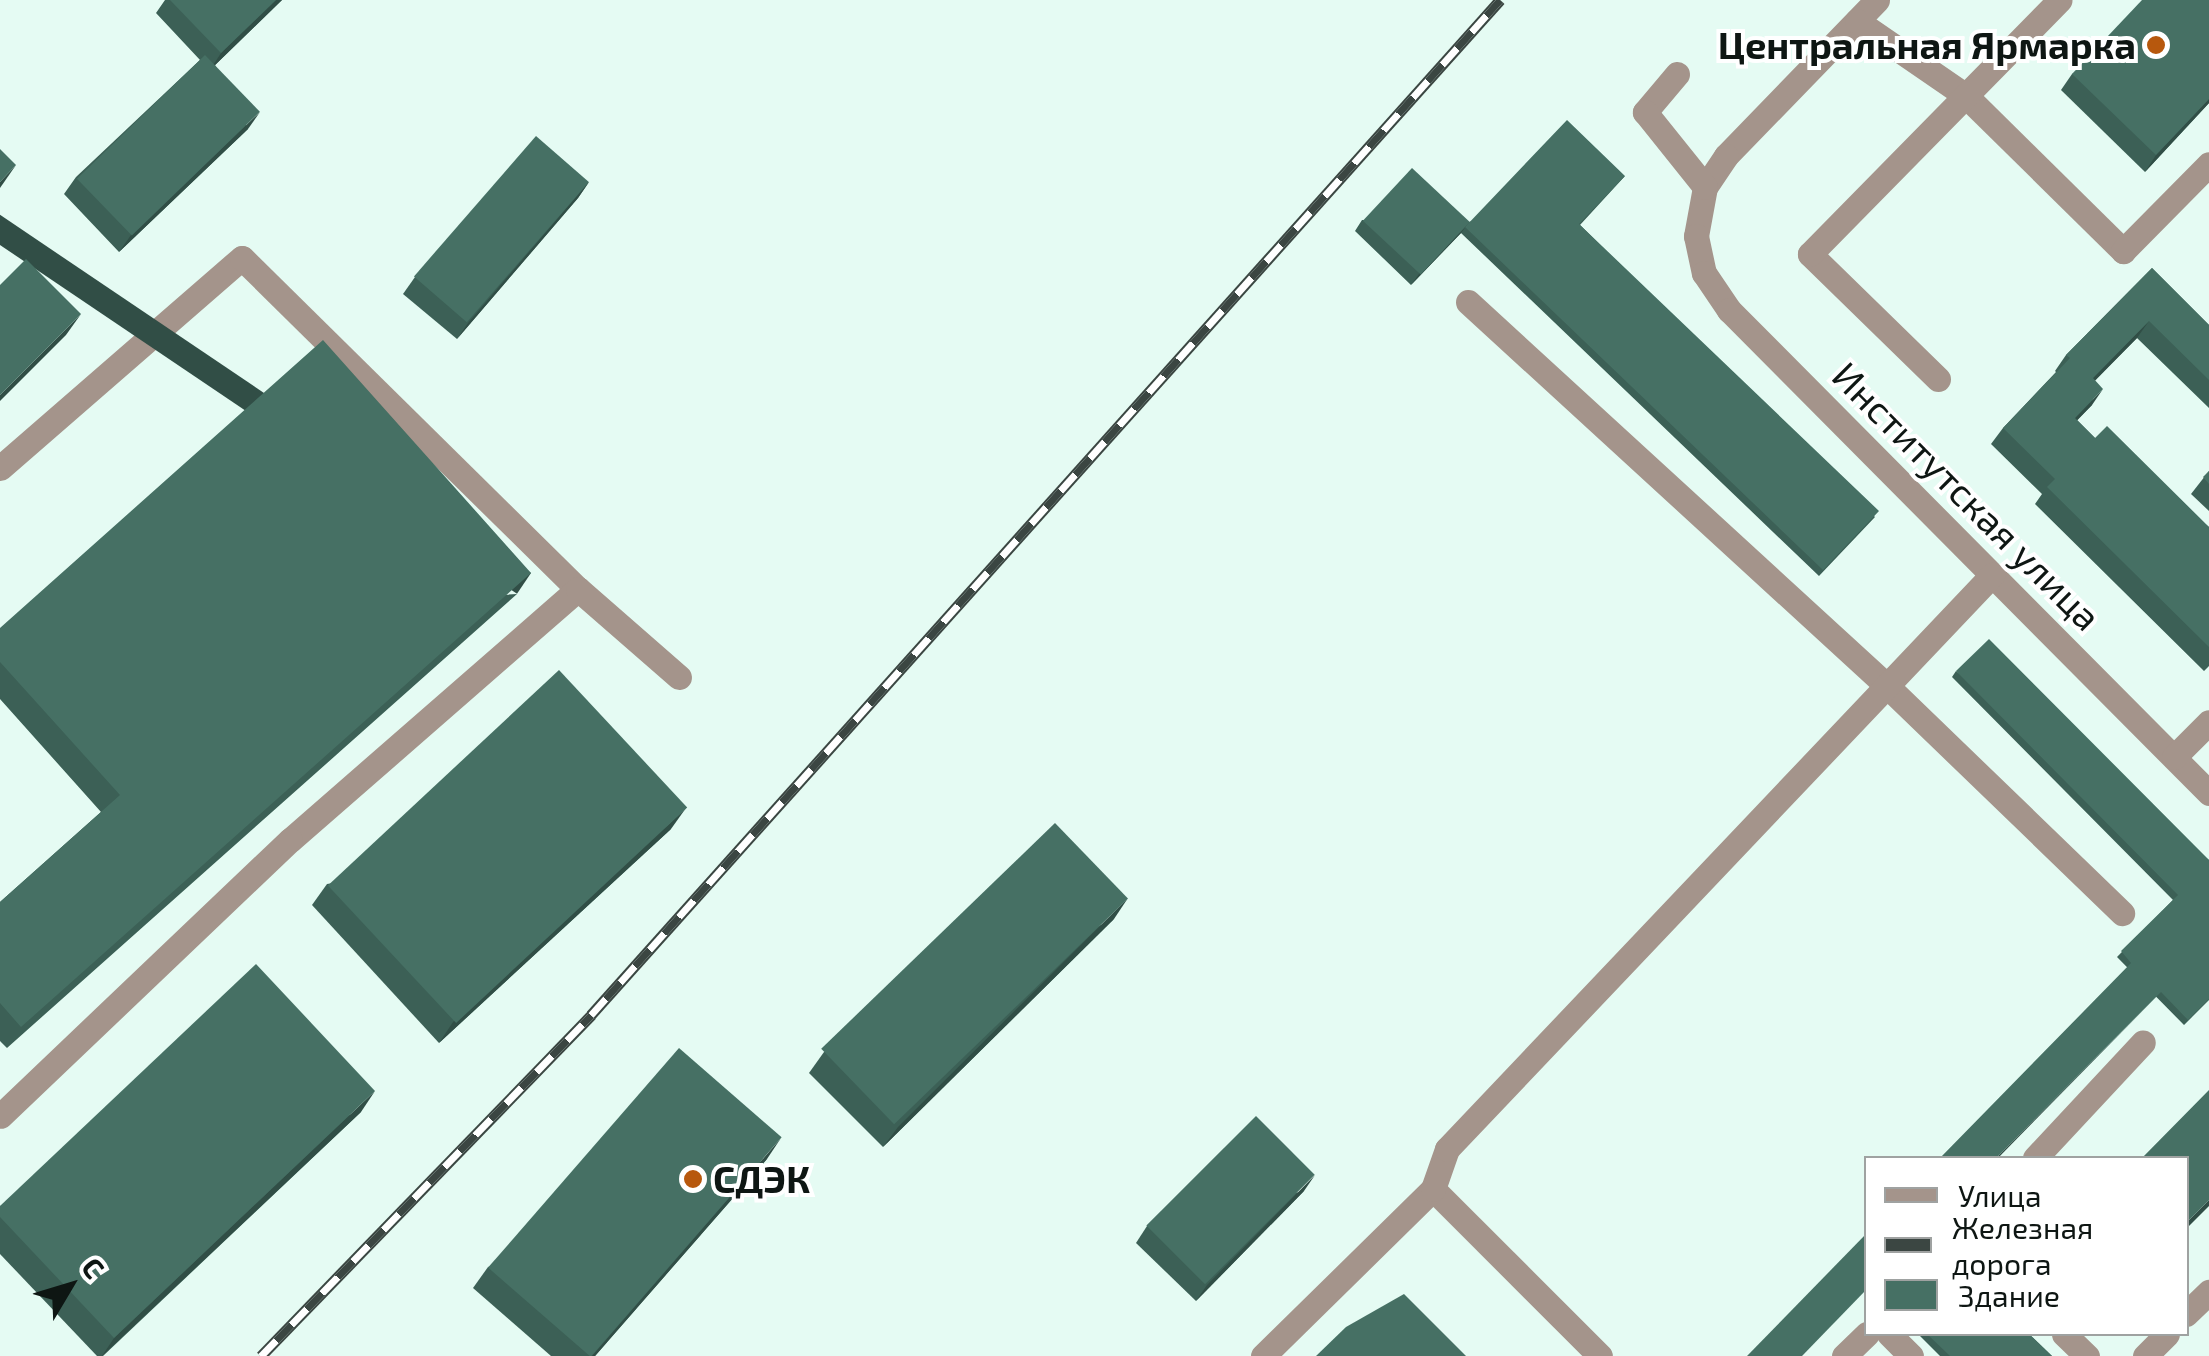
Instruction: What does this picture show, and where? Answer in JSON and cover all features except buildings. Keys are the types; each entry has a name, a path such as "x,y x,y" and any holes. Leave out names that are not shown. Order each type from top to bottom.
{"street":[{"path":"1677,74 1644,112 1706,186 1726,156 1877,0"},
{"path":"1938,379 1810,254 2060,0"},
{"path":"1857,21 1966,96 2123,252 2209,164"},
{"name":"Институтская улица","path":"1706,186 1696,236 1704,273 1729,310 2209,793"},
{"path":"0,468 242,258 578,589 679,677"},
{"path":"1468,302 1887,686 2122,912"},
{"path":"1263,1356 1433,1189 1447,1148 1992,575"},
{"path":"0,1116 290,840 578,589"},
{"path":"2174,757 2209,722"},
{"path":"2037,1156 2143,1042"},
{"path":"1433,1189 1600,1356"},
{"path":"2189,1311 2209,1292"},
{"path":"1844,1356 1864,1336"},
{"path":"1891,1336 1911,1356"},
{"path":"2066,1336 2087,1356"},
{"path":"2145,1356 2166,1336"}],"railway":[{"path":"261,1356 591,1015 1500,0"}],"place":[{"name":"Центральная Ярмарка","path":"2156,45"},
{"name":"СДЭК","path":"693,1179"}]}
